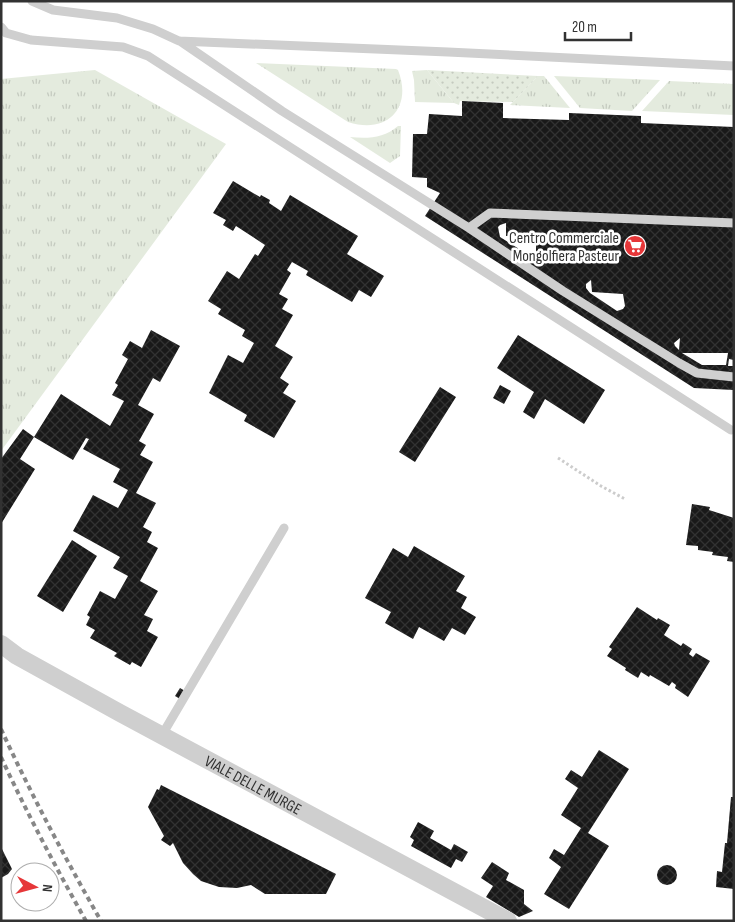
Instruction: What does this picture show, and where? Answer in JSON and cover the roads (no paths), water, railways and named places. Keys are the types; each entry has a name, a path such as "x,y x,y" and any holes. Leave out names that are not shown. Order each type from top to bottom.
{"street":[{"name":"VIALE DELLE MURGE","path":"1,644 17,656 162,736 508,921"}],"lane":[{"path":"32,1 53,10 117,18 179,41 282,111 468,228 563,291 697,373 734,377"},
{"path":"1,27 6,34 31,40 123,46 148,56 731,430"},
{"path":"179,41 734,66"},
{"path":"468,228 490,213 734,223"},
{"path":"162,736 284,528"}],"railway":[{"path":"1,729 24,778 101,921"},
{"path":"1,757 42,840 86,921"}],"place":[{"name":"Centro Commerciale Mongolfiera Pasteur","path":"635,246"}]}
